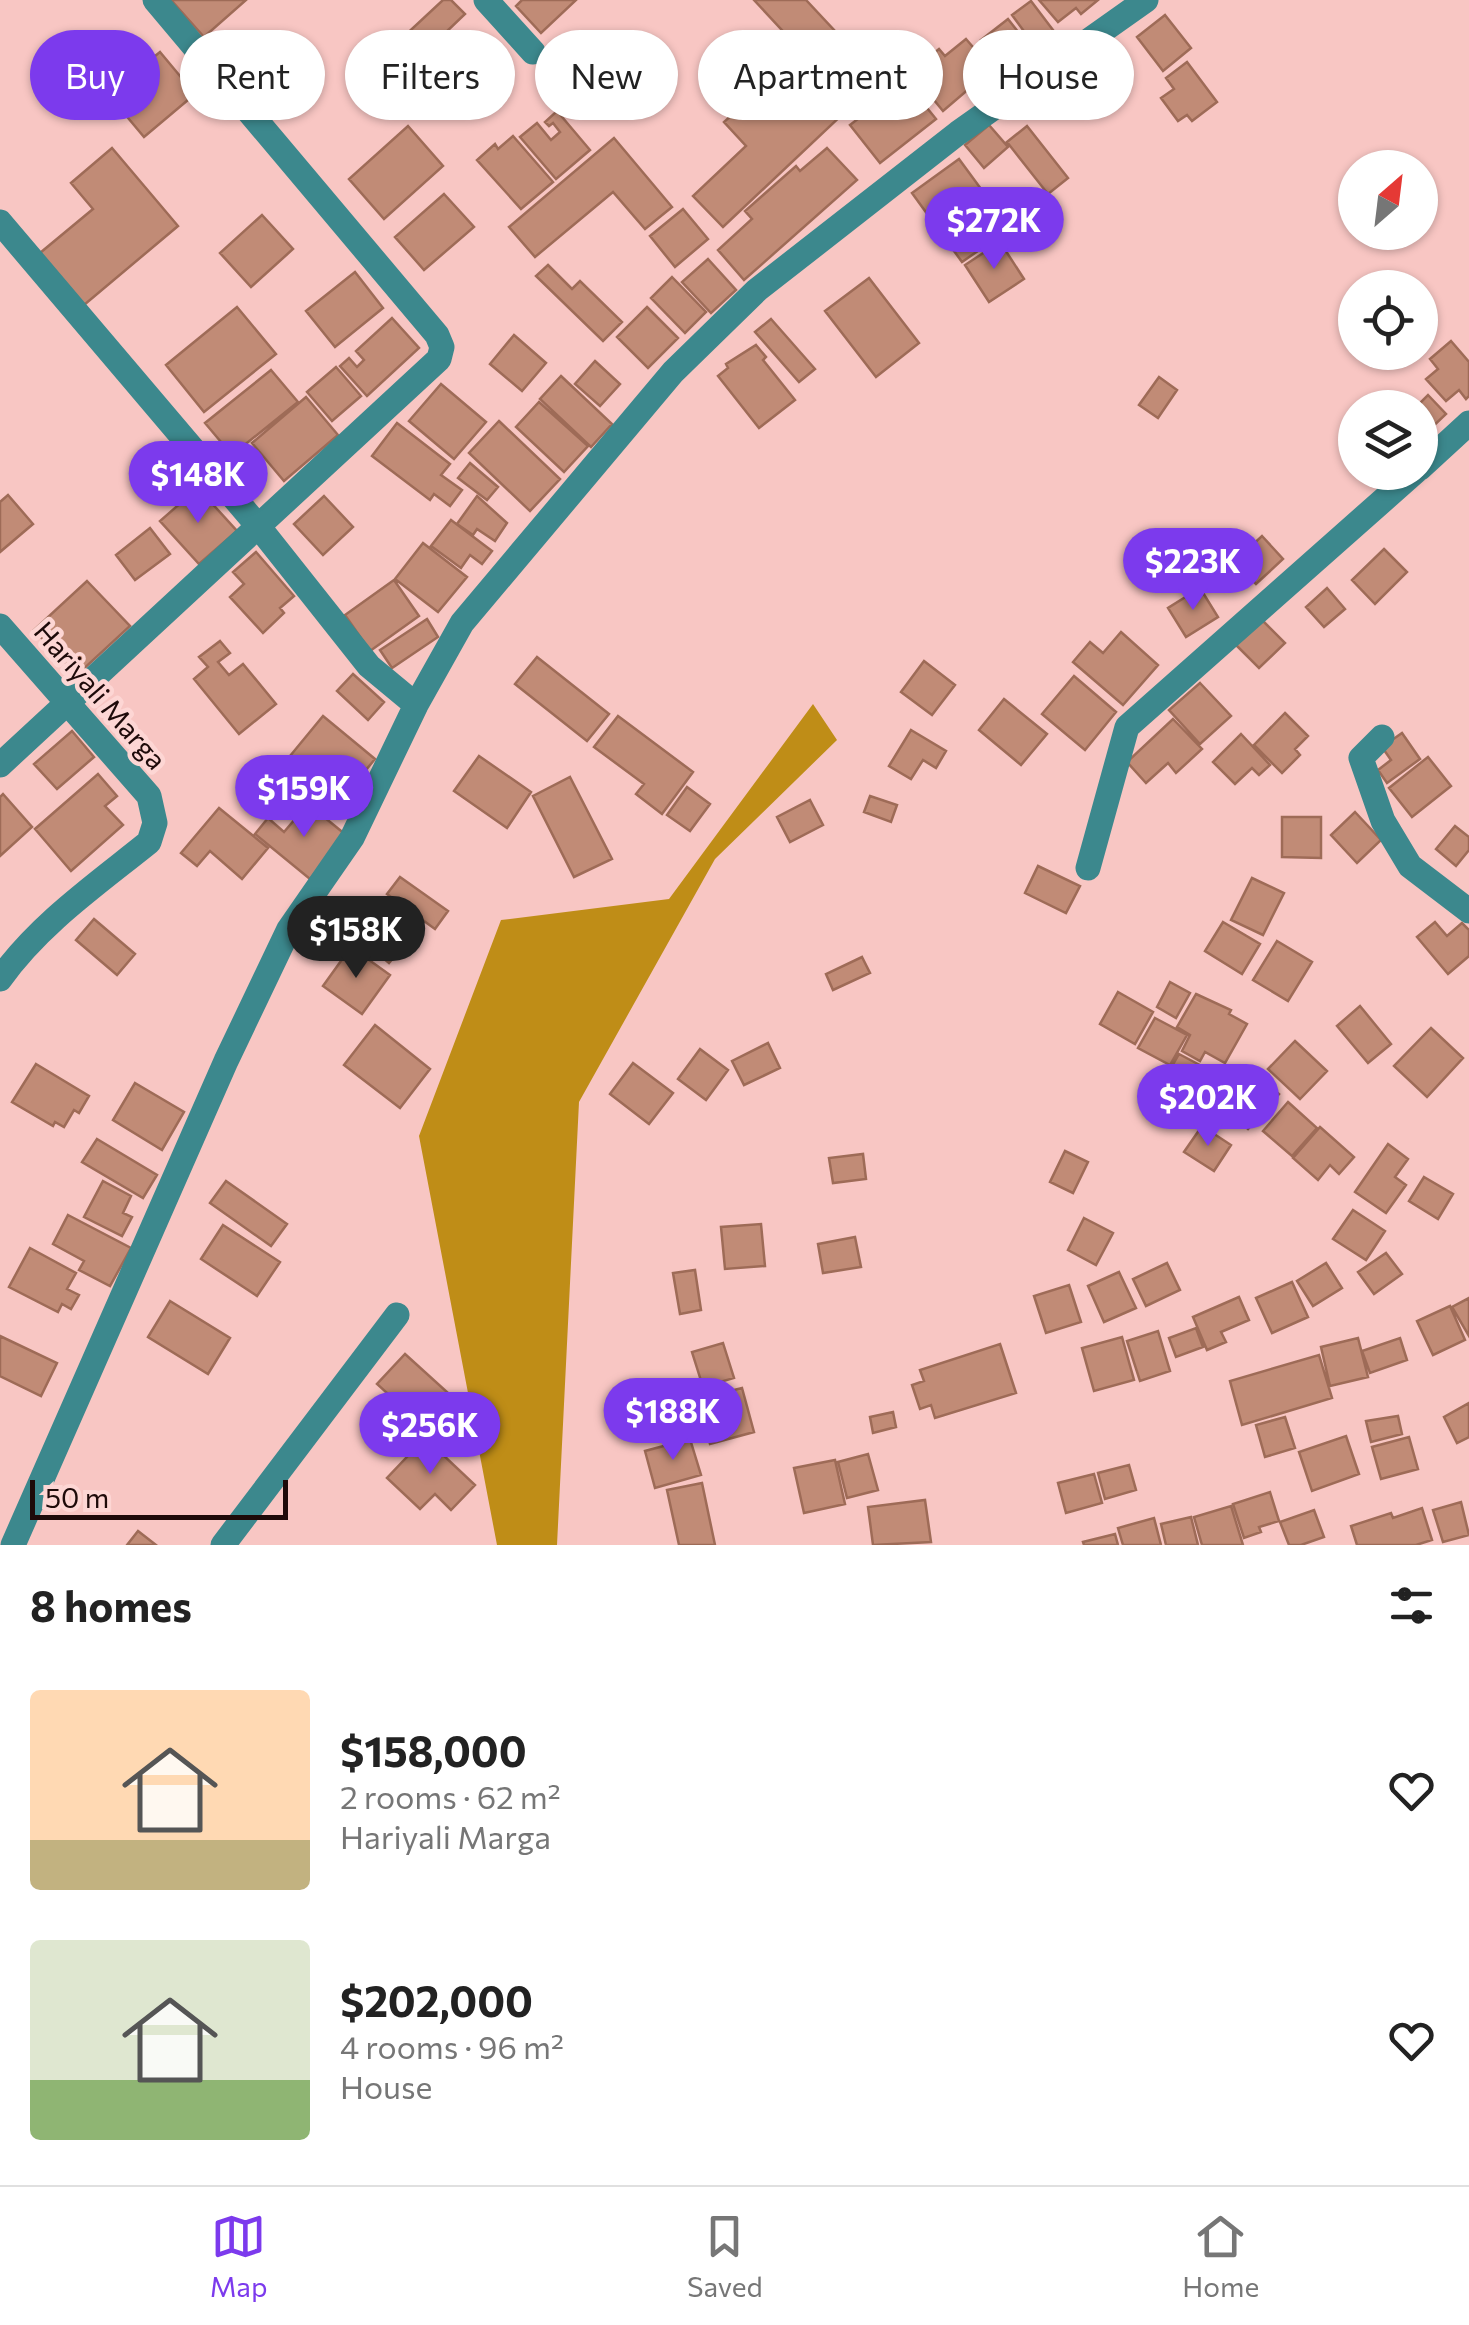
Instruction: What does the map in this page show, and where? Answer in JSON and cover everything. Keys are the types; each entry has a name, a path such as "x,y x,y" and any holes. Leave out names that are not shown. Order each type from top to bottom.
{"street":[{"path":"0,765 439,359 442,348 438,334 154,0"},
{"path":"486,0 533,52"},
{"path":"13,1545 226,1061 289,929 352,838 416,705 462,623 674,372 757,290 958,133 1146,0"},
{"path":"0,222 258,526 370,666 416,705"},
{"path":"1438,451 1469,424"},
{"path":"1088,868 1127,727 1394,490"},
{"name":"Hariyali Marga","path":"0,626 150,796 154,823 149,842 50,922 16,955 0,979"},
{"path":"1382,737 1362,758 1383,821 1410,866 1469,912"},
{"path":"223,1545 397,1315"}],"shaded area":[{"path":"813,704 837,740 715,859 579,1102 557,1545 497,1545 419,1136 501,920 669,899"}],"building":[{"path":"171,0 246,0 212,30 198,30"},
{"path":"443,0 451,0 465,14 448,30 411,30"},
{"path":"522,0 576,0 544,30 538,30 516,6"},
{"path":"754,0 806,0 834,30 782,30"},
{"path":"1039,0 1098,0 1081,14 1076,8 1058,22"},
{"path":"1031,1 1053,30 1023,30 1012,15"},
{"path":"1165,15 1191,48 1163,71 1137,37"},
{"path":"1008,19 1017,30 994,30"},
{"path":"963,41 963,94 943,111 943,54 945,56"},
{"path":"160,52 180,76 180,107 144,137 130,120 160,120"},
{"path":"1187,62 1217,102 1192,121 1187,115 1178,121 1161,98 1174,89 1166,78"},
{"path":"565,120 590,150 556,179 520,137 537,123 551,140 560,132 553,123 549,126 545,122"},
{"path":"836,120 723,227 693,196 746,146 724,122"},
{"path":"857,120 935,120 880,163 850,125"},
{"path":"989,125 1008,147 984,168 965,145"},
{"path":"408,126 443,166 384,219 349,179"},
{"path":"1027,126 1068,178 1048,194 1007,142"},
{"path":"513,136 553,182 521,209 477,160 495,144 498,149"},
{"path":"614,138 672,207 645,229 613,192 535,257 509,227"},
{"path":"112,148 178,226 84,305 40,253 93,209 71,183"},
{"path":"827,148 857,180 744,280 718,250 752,219 745,211 796,166 800,171"},
{"path":"959,159 984,193 973,202 998,237 962,262 912,193"},
{"path":"444,194 474,227 424,270 395,237"},
{"path":"683,209 708,239 675,267 650,236"},
{"path":"262,215 293,249 251,287 220,253"},
{"path":"1000,242 1024,279 989,302 965,265"},
{"path":"708,259 736,290 711,313 682,282"},
{"path":"548,265 572,289 580,281 622,322 603,341 536,276"},
{"path":"355,272 383,308 335,347 306,311"},
{"path":"672,277 706,312 685,333 651,298"},
{"path":"869,278 919,343 876,377 825,311"},
{"path":"237,307 276,354 204,412 166,365"},
{"path":"647,307 678,338 648,368 617,337"},
{"path":"392,318 419,348 367,396 340,366 349,358 357,367 364,360 356,351"},
{"path":"771,319 815,369 799,382 755,332"},
{"path":"514,335 546,363 522,391 490,364"},
{"path":"1451,341 1469,362 1466,399 1459,390 1446,401 1426,379 1438,370 1438,352"},
{"path":"756,345 795,400 759,428 718,376 728,368 726,364"},
{"path":"595,361 620,384 600,406 575,384"},
{"path":"336,367 361,396 332,421 307,392"},
{"path":"271,370 298,402 232,455 205,423"},
{"path":"561,376 612,424 591,447 540,399"},
{"path":"1159,377 1177,390 1158,418 1139,405"},
{"path":"441,384 486,422 454,459 409,421"},
{"path":"306,397 338,435 284,481 252,443"},
{"path":"539,402 588,446 564,472 516,427"},
{"path":"1438,406 1446,414 1438,422"},
{"path":"499,421 560,479 530,511 469,453"},
{"path":"397,423 450,464 441,475 462,490 450,506 434,494 430,500 372,456"},
{"path":"470,463 498,487 487,500 458,478"},
{"path":"198,488 237,531 199,564 160,521"},
{"path":"8,495 33,524 0,552 0,502"},
{"path":"324,496 353,527 323,555 294,524"},
{"path":"477,496 507,523 495,541 477,529 473,535 457,524"},
{"path":"451,520 492,551 482,564 470,555 461,568 431,546"},
{"path":"150,528 170,554 135,580 116,555"},
{"path":"1262,536 1283,559 1256,584 1234,562"},
{"path":"423,543 467,577 438,612 395,579"},
{"path":"1384,549 1407,572 1375,604 1352,580"},
{"path":"256,552 294,596 280,608 284,613 263,633 230,597 244,584 233,572"},
{"path":"394,580 419,616 370,651 345,615"},
{"path":"87,581 130,626 77,675 34,630"},
{"path":"1200,588 1218,617 1186,637 1168,608"},
{"path":"1327,588 1345,609 1324,627 1306,607"},
{"path":"427,619 438,637 392,668 380,650"},
{"path":"1261,619 1285,643 1259,668 1235,644"},
{"path":"1121,632 1158,665 1123,705 1073,662 1090,642 1103,653"},
{"path":"220,641 230,653 218,662 229,675 243,664 276,704 239,734 194,679 208,667 199,657"},
{"path":"537,657 609,714 587,741 515,684"},
{"path":"924,661 955,685 932,715 901,692"},
{"path":"353,674 384,702 368,720 337,691"},
{"path":"1074,676 1116,712 1085,750 1042,714"},
{"path":"1200,683 1231,716 1200,744 1169,710"},
{"path":"1004,699 1047,734 1021,765 979,730"},
{"path":"1285,713 1308,736 1295,749 1300,755 1282,773 1254,745"},
{"path":"323,716 375,759 342,799 290,756"},
{"path":"618,716 693,772 662,814 636,794 644,784 594,747"},
{"path":"1173,719 1202,749 1176,773 1168,763 1146,783 1127,762"},
{"path":"911,730 946,751 936,768 923,760 911,779 889,766"},
{"path":"72,731 94,757 57,789 34,764"},
{"path":"1402,733 1420,759 1387,783 1378,770 1391,760 1382,747"},
{"path":"1241,734 1270,765 1259,775 1252,768 1235,784 1213,762"},
{"path":"479,756 531,792 507,828 454,791"},
{"path":"1428,757 1451,786 1412,817 1389,788"},
{"path":"98,774 117,796 105,806 123,825 71,871 35,829"},
{"path":"570,777 612,859 574,877 533,796"},
{"path":"687,787 710,804 690,831 667,815"},
{"path":"3,794 32,827 0,856 0,797"},
{"path":"870,796 897,805 891,822 864,812"},
{"path":"810,800 823,825 790,842 777,817"},
{"path":"308,804 346,835 310,879 255,834 268,818 284,832"},
{"path":"219,808 268,848 242,879 210,851 197,866 181,853"},
{"path":"1355,812 1381,840 1357,863 1331,835"},
{"path":"1282,817 1321,817 1321,858 1282,857"},
{"path":"1455,826 1469,837 1469,850 1456,866 1436,849"},
{"path":"1038,866 1080,886 1066,913 1025,893"},
{"path":"400,877 448,911 435,929 387,894"},
{"path":"1252,878 1284,893 1263,935 1231,920"},
{"path":"380,899 417,930 389,963 352,932"},
{"path":"94,919 135,954 117,975 76,940"},
{"path":"1223,922 1260,944 1242,974 1205,951"},
{"path":"1435,922 1447,936 1462,923 1469,930 1469,956 1448,974 1417,937"},
{"path":"1277,941 1312,962 1288,1001 1253,980"},
{"path":"351,947 390,975 362,1014 323,986"},
{"path":"862,957 870,973 833,990 826,974"},
{"path":"1170,982 1190,993 1176,1018 1157,1007"},
{"path":"1118,992 1153,1012 1135,1044 1100,1024"},
{"path":"1196,994 1231,1010 1229,1014 1247,1024 1225,1063 1205,1052 1200,1061 1182,1051 1190,1035 1177,1027"},
{"path":"1360,1006 1391,1044 1368,1063 1337,1026"},
{"path":"1155,1018 1187,1035 1170,1065 1138,1048"},
{"path":"375,1025 430,1069 400,1108 344,1065"},
{"path":"1431,1028 1463,1058 1427,1097 1394,1066"},
{"path":"1295,1041 1327,1071 1300,1099 1268,1069"},
{"path":"768,1043 780,1068 744,1085 732,1061"},
{"path":"700,1049 728,1070 706,1100 678,1079"},
{"path":"1179,1054 1211,1071 1199,1093 1167,1075"},
{"path":"633,1063 673,1093 649,1124 610,1094"},
{"path":"36,1064 89,1096 64,1127 55,1122 53,1126 12,1102"},
{"path":"1250,1069 1279,1094 1248,1129 1220,1103"},
{"path":"135,1083 184,1112 162,1150 113,1120"},
{"path":"1288,1102 1317,1128 1292,1156 1263,1131"},
{"path":"1202,1126 1231,1145 1214,1171 1184,1152"},
{"path":"1320,1127 1354,1157 1339,1174 1330,1165 1318,1180 1293,1158"},
{"path":"97,1139 157,1175 143,1198 82,1162"},
{"path":"1388,1144 1408,1159 1395,1177 1406,1185 1386,1213 1355,1192"},
{"path":"1065,1151 1088,1162 1073,1193 1050,1182"},
{"path":"863,1154 866,1179 833,1183 829,1158"},
{"path":"1424,1177 1453,1194 1438,1219 1409,1201"},
{"path":"103,1181 131,1196 123,1213 132,1217 122,1236 84,1217"},
{"path":"226,1181 287,1224 271,1246 210,1203"},
{"path":"1353,1210 1385,1231 1366,1260 1333,1239"},
{"path":"68,1215 131,1248 110,1286 79,1270 84,1261 53,1244"},
{"path":"1084,1218 1113,1233 1096,1265 1068,1250"},
{"path":"761,1224 765,1266 725,1269 721,1227"},
{"path":"223,1225 280,1262 257,1296 201,1259"},
{"path":"855,1237 861,1267 823,1273 818,1244"},
{"path":"30,1248 76,1273 67,1289 79,1295 71,1309 62,1304 58,1312 9,1287"},
{"path":"1386,1253 1402,1274 1374,1294 1358,1272"},
{"path":"1167,1263 1180,1290 1146,1306 1133,1279"},
{"path":"1326,1263 1342,1288 1313,1306 1297,1281"},
{"path":"695,1270 701,1310 680,1314 673,1273"},
{"path":"1119,1272 1136,1308 1104,1322 1088,1286"},
{"path":"1292,1282 1308,1317 1272,1333 1256,1298"},
{"path":"1069,1285 1081,1322 1046,1333 1034,1296"},
{"path":"1239,1297 1249,1320 1221,1332 1226,1342 1207,1350 1193,1317"},
{"path":"1469,1298 1469,1336 1452,1307"},
{"path":"170,1301 230,1338 208,1374 148,1337"},
{"path":"1450,1306 1465,1340 1433,1355 1417,1321"},
{"path":"1196,1328 1203,1347 1176,1357 1169,1338"},
{"path":"1158,1331 1170,1371 1140,1381 1127,1341"},
{"path":"0,1336 57,1363 41,1396 0,1376"},
{"path":"1122,1337 1134,1380 1094,1391 1082,1348"},
{"path":"1358,1338 1368,1377 1330,1386 1321,1347"},
{"path":"1400,1338 1407,1360 1370,1373 1362,1351"},
{"path":"723,1343 734,1378 703,1387 692,1352"},
{"path":"1000,1344 1016,1393 935,1418 931,1405 920,1409 912,1385 924,1381 920,1370"},
{"path":"405,1354 447,1392 419,1422 377,1384"},
{"path":"1319,1355 1332,1398 1242,1425 1230,1381"},
{"path":"742,1388 754,1432 710,1444 698,1399"},
{"path":"1469,1403 1469,1437 1457,1443 1444,1417"},
{"path":"893,1412 896,1427 873,1433 870,1417"},
{"path":"1398,1416 1402,1434 1371,1442 1366,1421"},
{"path":"1285,1417 1295,1448 1265,1457 1256,1425"},
{"path":"1346,1436 1359,1474 1312,1491 1299,1452"},
{"path":"1409,1437 1418,1469 1381,1479 1372,1447"},
{"path":"425,1438 475,1485 451,1510 435,1494 420,1509 387,1478"},
{"path":"690,1439 701,1475 655,1488 645,1451"},
{"path":"868,1454 878,1490 847,1498 838,1462"},
{"path":"835,1460 845,1504 804,1513 794,1468"},
{"path":"1129,1465 1136,1490 1105,1499 1098,1473"},
{"path":"1094,1474 1102,1503 1066,1513 1058,1483"},
{"path":"702,1483 715,1545 679,1545 667,1490"},
{"path":"1270,1492 1279,1521 1259,1527 1261,1532 1244,1538 1233,1504"},
{"path":"925,1500 931,1542 873,1545 868,1507"},
{"path":"1461,1502 1469,1535 1443,1542 1433,1510"},
{"path":"1231,1506 1243,1545 1202,1545 1194,1517"},
{"path":"1422,1508 1432,1540 1416,1545 1357,1545 1351,1526"},
{"path":"1314,1510 1324,1537 1289,1545 1280,1522"},
{"path":"1191,1517 1198,1545 1166,1545 1161,1524"},
{"path":"1154,1518 1161,1545 1123,1545 1118,1528"},
{"path":"138,1531 156,1545 127,1545"},
{"path":"1115,1534 1118,1545 1083,1542"}]}
